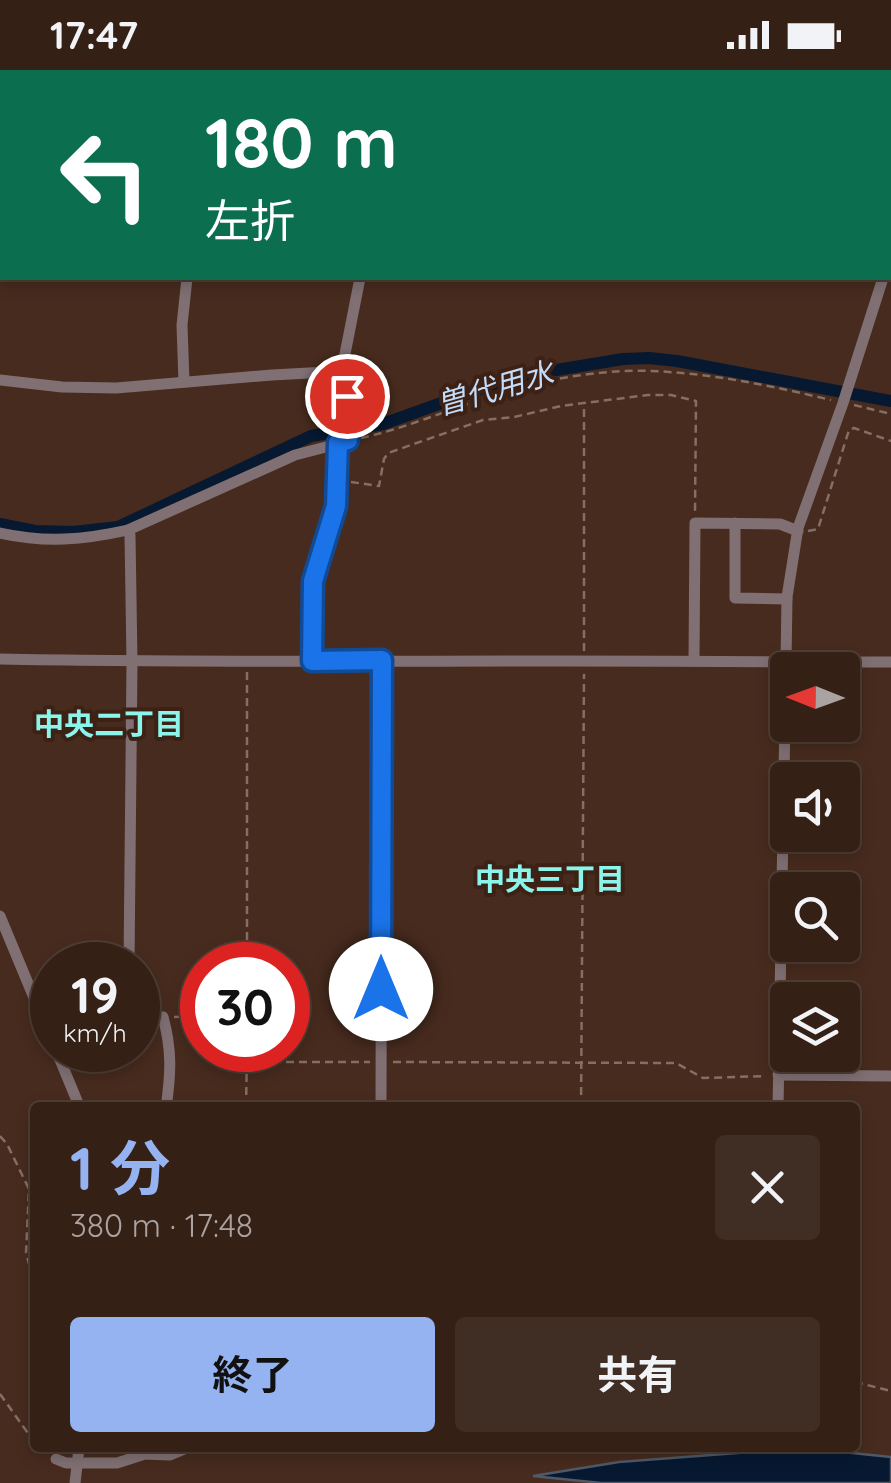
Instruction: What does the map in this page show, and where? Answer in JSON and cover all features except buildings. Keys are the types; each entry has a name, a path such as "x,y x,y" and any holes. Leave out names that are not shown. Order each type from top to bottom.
{"street":[{"path":"184,382 182,325 186,280"},
{"path":"312,661 313,581 336,506 348,422 346,354 360,280"},
{"path":"786,652 787,599 798,530 882,280"},
{"path":"0,380 116,388 346,371"},
{"path":"0,534 57,541 128,530 294,455 344,442"},
{"path":"694,661 695,524 780,524 798,530"},
{"path":"736,524 734,598 787,599"},
{"path":"128,530 132,662 129,942"},
{"path":"0,659 770,662"},
{"path":"381,1102 382,660"},
{"path":"860,662 891,662"},
{"path":"778,1102 784,742"},
{"path":"0,916 30,986"},
{"path":"160,1016 170,1042 167,1102"},
{"path":"65,1072 78,1102"},
{"path":"778,1075 891,1076"},
{"path":"75,1483 79,1452"},
{"path":"56,1460 117,1463 141,1452"},
{"path":"150,1452 170,1455 177,1452"}],"path":[{"path":"344,442 392,431 523,387 584,376 645,370 787,390"},
{"path":"339,482 380,486 388,453 483,420 584,402 671,396 696,400 695,524"},
{"path":"581,1102 584,402"},
{"path":"798,530 818,529 849,430 854,428 891,441"},
{"path":"247,661 247,942"},
{"path":"163,1016 180,1016"},
{"path":"310,1062 676,1064 703,1078 778,1075"},
{"path":"246,1072 246,1102"},
{"path":"0,1136 30,1189 26,1253 30,1268"},
{"path":"860,1383 891,1391"},
{"path":"1,1395 30,1436"}],"water":[{"path":"750,1452 842,1452 891,1457 891,1483 601,1483 533,1476 619,1462"}],"waterway":[{"name":"曽代用水","path":"0,524 35,531 73,532 118,527 311,436 383,424 514,377 623,359 677,361 891,401"}],"district":[{"name":"中央二丁目","path":"109,725"},
{"name":"中央三丁目","path":"550,880"}],"route":[{"path":"347,396 348,440 338,443 336,506 313,581 312,661 382,660 381,989"}]}
